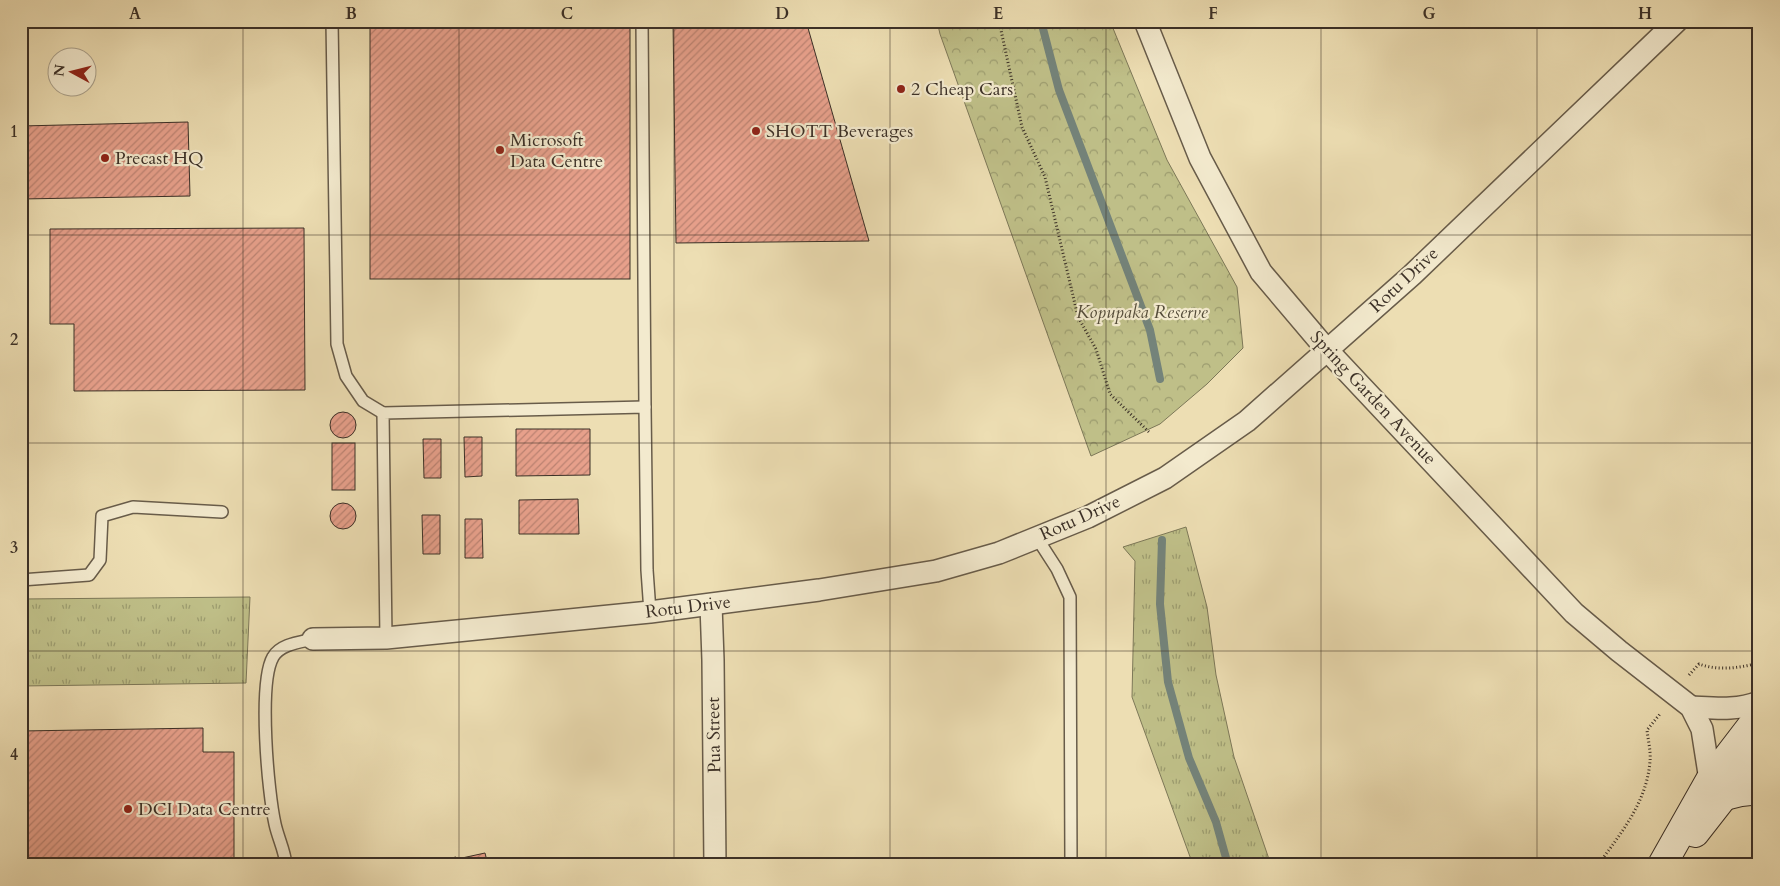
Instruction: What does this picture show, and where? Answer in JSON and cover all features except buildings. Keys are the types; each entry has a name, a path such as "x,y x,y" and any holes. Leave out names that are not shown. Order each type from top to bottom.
{"main road":[{"path":"1670,865 1718,788 1759,716"},
{"path":"1662,865 1718,788 1759,752"},
{"path":"1718,788 1741,792 1759,790"}],"street":[{"name":"Spring Garden Avenue","path":"1145,21 1200,158 1261,272 1327,350 1574,613 1691,707 1702,728 1718,788"},
{"name":"Rotu Drive","path":"314,639 386,638 650,612 819,590 936,571 999,552 1088,517 1165,478 1247,421 1419,268 1677,21"},
{"name":"Pua Street","path":"711,605 716,865"},
{"path":"1691,707 1746,707 1759,702"}],"lane":[{"path":"332,21 338,344 346,376 363,401 383,413 645,407"},
{"path":"642,21 647,570 650,612"},
{"path":"383,413 386,638"},
{"path":"21,580 89,576 100,560 102,516 133,508 222,512"},
{"path":"1037,538 1057,569 1070,597 1071,865"},
{"path":"286,865 275,824 271,795 265,688 268,669 273,656 288,645 314,639"}],"path":[{"path":"999,21 1022,128 1045,177 1078,317 1096,349 1110,394 1150,433"},
{"path":"1685,680 1699,664 1708,668 1722,668 1759,663"},
{"path":"1598,865 1630,822 1644,790 1650,760 1648,730 1665,709"}],"green space":[{"name":"Kopupaka Reserve","path":"937,21 1110,21 1167,160 1237,287 1243,348 1207,384 1160,424 1091,456 940,34"},
{"path":"1186,527 1207,607 1216,675 1234,757 1271,865 1193,865 1132,697 1135,561 1123,547"},
{"path":"250,597 246,683 21,686 21,599"}],"waterway":[{"path":"1041,21 1059,90 1150,330 1160,379"},
{"path":"1162,540 1160,604 1168,682 1189,758 1216,822 1228,865"}],"place":[{"name":"2 Cheap Cars","path":"901,89"},
{"name":"SHOTT Beverages","path":"756,131"},
{"name":"Microsoft Data Centre","path":"500,150"},
{"name":"Precast HQ","path":"105,158"},
{"name":"DCI Data Centre","path":"128,809"}]}
